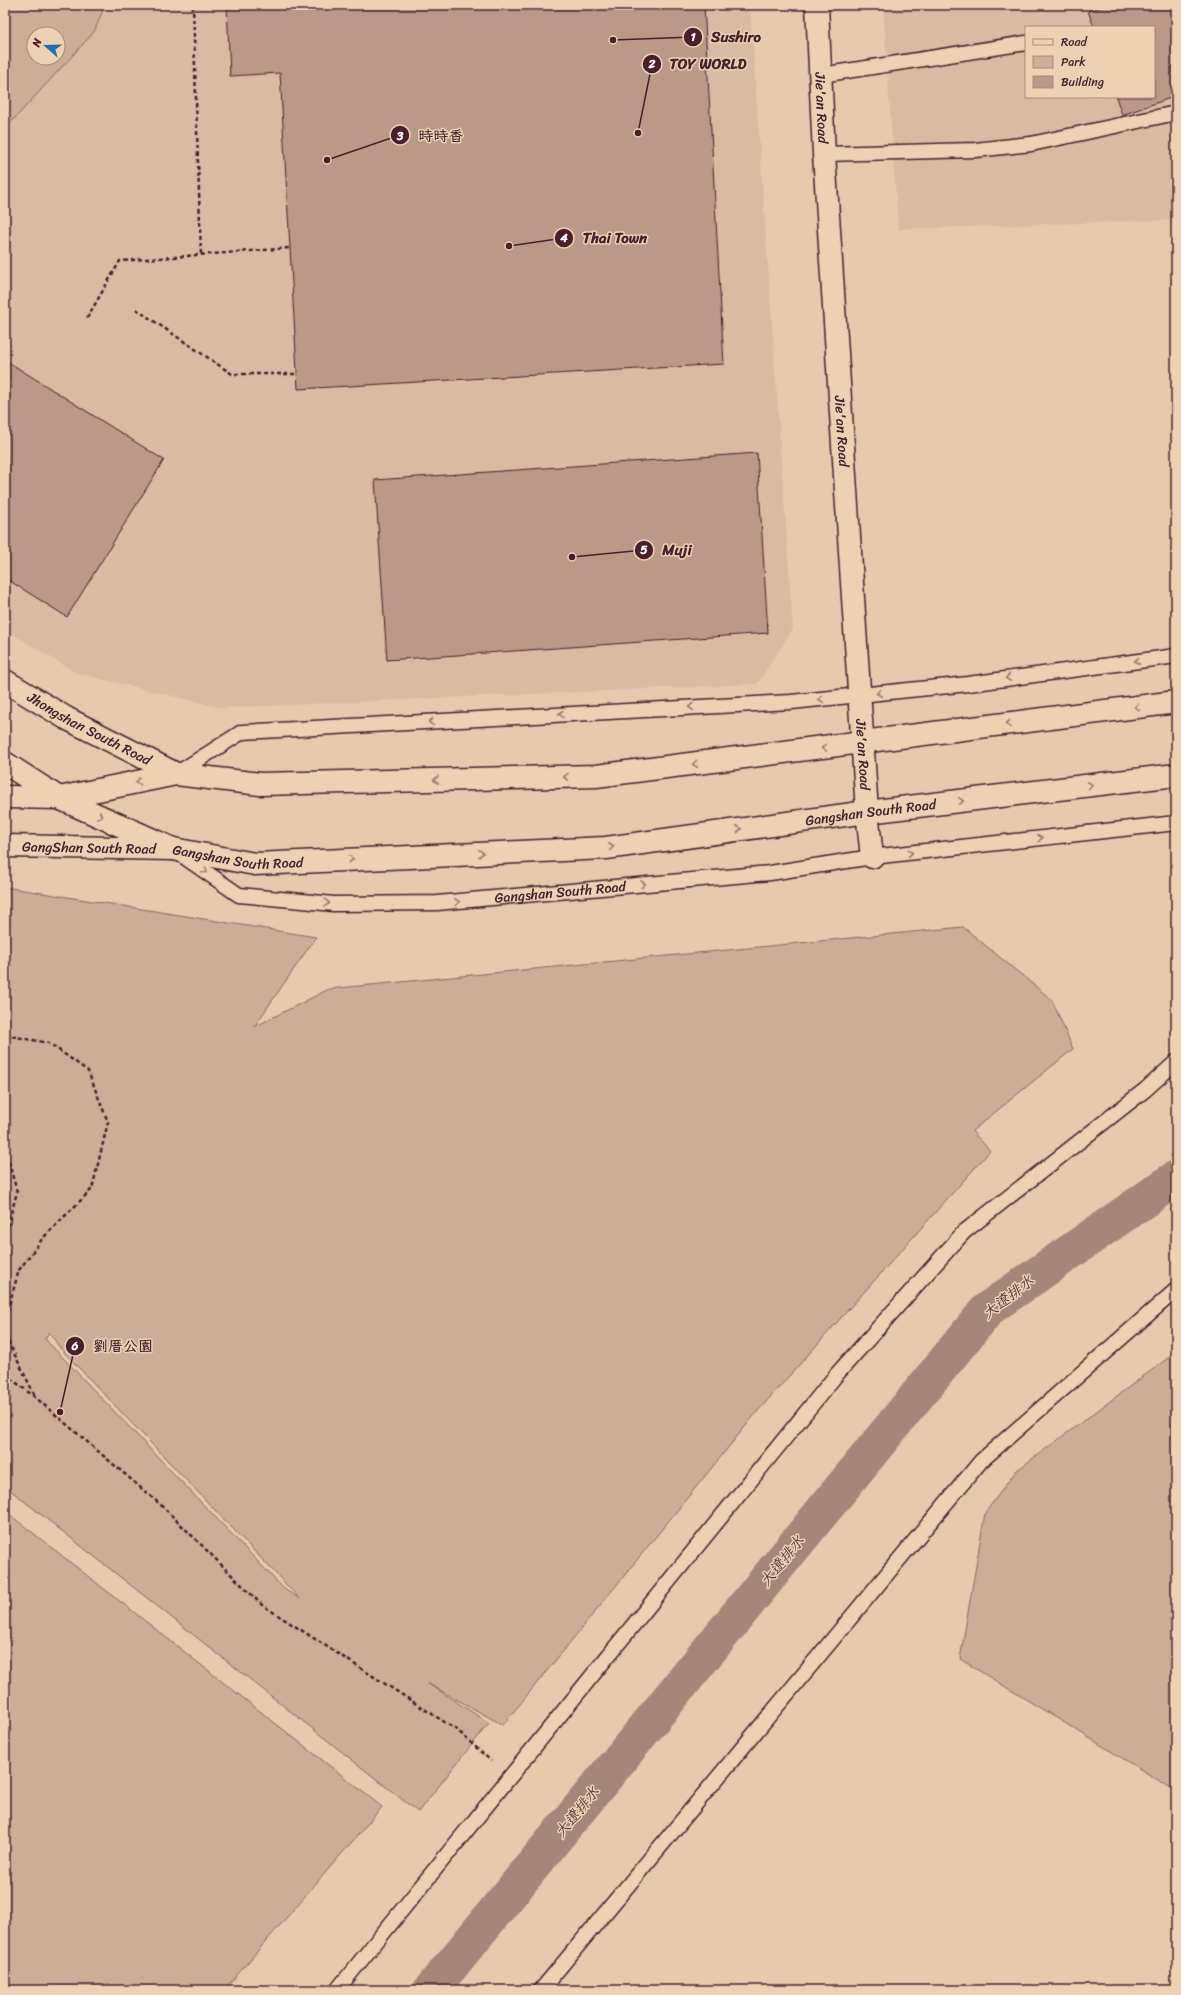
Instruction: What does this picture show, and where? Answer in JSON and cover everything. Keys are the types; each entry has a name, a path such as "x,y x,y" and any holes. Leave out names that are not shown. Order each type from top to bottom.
{"main road":[{"name":"Jie'an Road","path":"817,5 824,154 862,743 872,857"},
{"name":"Jhongshan South Road","path":"5,681 66,718 176,774"},
{"path":"5,797 59,798 176,774 260,784 596,776 1176,702"},
{"path":"5,763 59,798 173,849"},
{"name":"Gangshan South Road","path":"173,849 255,864 606,848 867,812 1176,775"},
{"name":"GangShan South Road","path":"5,846 173,849"}],"lane":[{"path":"821,75 1025,44"},
{"path":"824,154 975,150 1031,144 1176,113"},
{"path":"176,774 242,732 791,702 968,684 1176,656"},
{"name":"Gangshan South Road","path":"173,849 239,895 334,904 437,903 770,873 872,857 1176,823"},
{"path":"337,1990 837,1374 964,1232 1144,1090 1176,1062"},
{"path":"541,1990 981,1461 1176,1290"}],"path":[{"path":"193,5 201,255"},
{"path":"87,318 120,261 290,248"},
{"path":"136,310 232,374 297,374"},
{"path":"5,1035 49,1044 88,1070 108,1122 92,1189 43,1238 19,1270 5,1319"},
{"path":"5,1148 17,1192 5,1237"},
{"path":"5,1336 36,1398"},
{"path":"5,1374 36,1398 162,1506 262,1606 457,1730 509,1778"}],"shaded area":[{"path":"5,5 750,5 793,629 757,684 222,708 76,673 5,629"},
{"path":"883,5 1176,5 1176,220 898,229"}],"green space":[{"path":"5,5 105,5 94,32 66,63 66,26 26,26 26,66 63,66 5,129"},
{"path":"5,887 316,937 254,1027 329,989 963,927 1052,1000 1073,1049 972,1131 990,1151 757,1412 503,1725 427,1683 489,1723 418,1812 5,1486","holes":["49,1332 60,1348 300,1599 284,1589 45,1339"]},
{"path":"1176,1352 1176,1791 960,1659 985,1513 1016,1471"},
{"path":"5,1511 382,1807 224,1990 5,1990"}],"building":[{"path":"227,5 704,5 724,364 298,389 280,73 230,76"},
{"path":"1106,5 1176,5 1176,96 1122,115 1116,98 1155,98 1155,26 1094,26 1088,11"},
{"path":"5,360 164,460 67,617 5,578"},
{"path":"757,453 768,633 387,660 375,480"}],"waterway":[{"name":"大遼排水","path":"431,1990 988,1309 1176,1178"}],"place":[{"name":"Sushiro","path":"613,40"},
{"name":"TOY WORLD","path":"638,133"},
{"name":"時時香","path":"327,160"},
{"name":"Thai Town","path":"509,246"},
{"name":"Muji","path":"572,557"},
{"name":"劉厝公園","path":"60,1412"}]}
